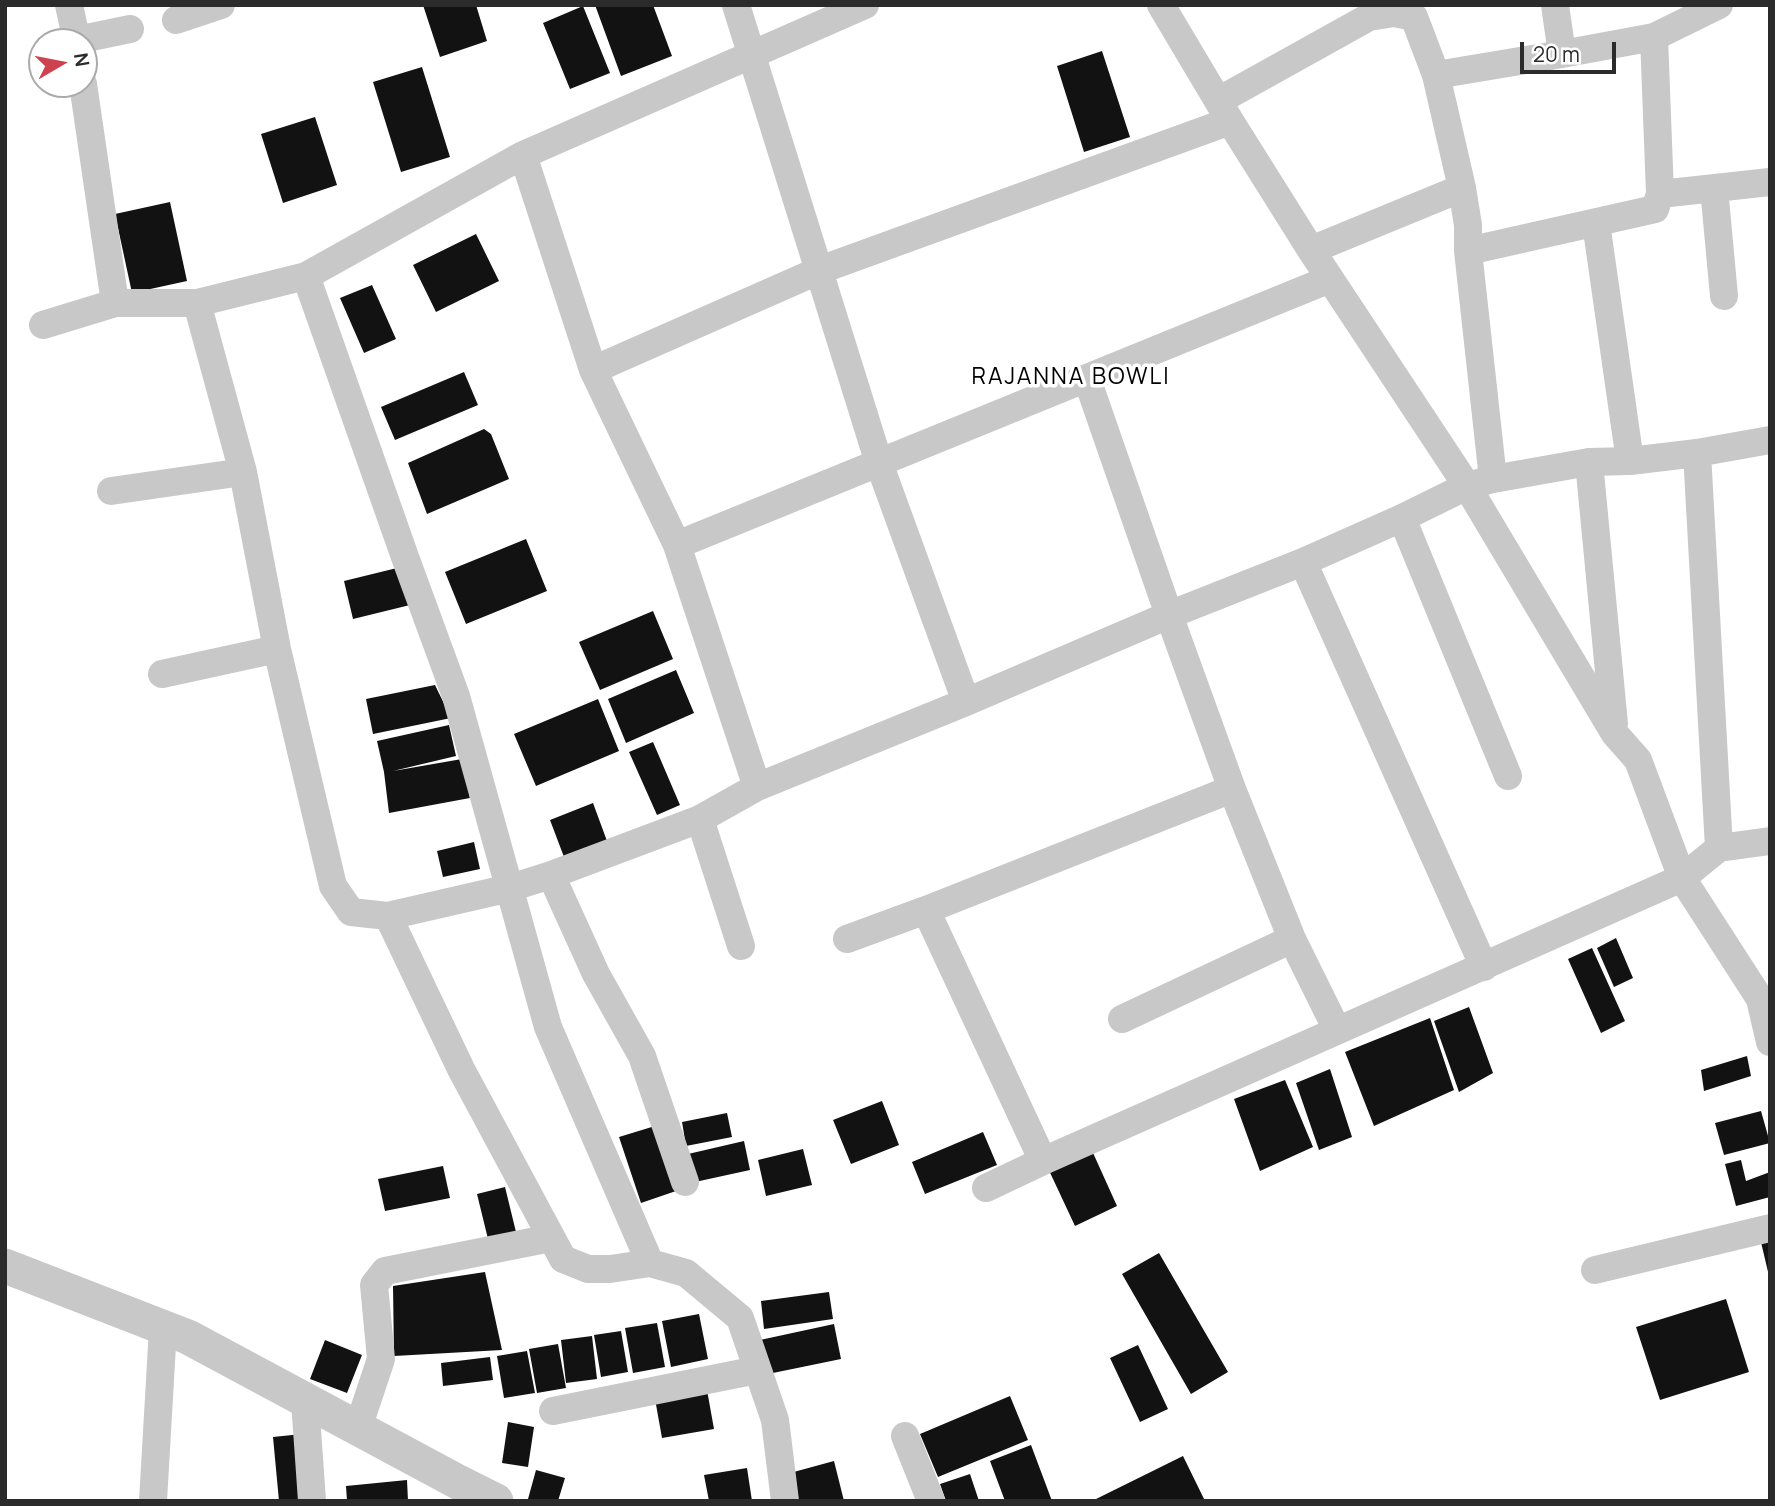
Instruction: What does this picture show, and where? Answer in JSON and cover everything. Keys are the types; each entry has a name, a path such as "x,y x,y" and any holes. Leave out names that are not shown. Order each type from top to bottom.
{"street":[{"path":"69,5 74,28"},
{"path":"176,20 221,5"},
{"path":"736,5 879,463 966,702"},
{"path":"43,326 115,303 197,303 306,276 523,155 865,5"},
{"path":"1161,5 1330,279 1480,483 1615,734 1638,760 1682,878 1765,998 1770,1042"},
{"path":"1555,5 1562,54"},
{"path":"1436,75 1654,37 1719,5"},
{"path":"593,370 820,270 1224,111 1369,17 1394,13 1414,17 1436,75 1462,188 1468,225 1480,483"},
{"path":"98,36 130,29"},
{"path":"1468,251 1655,209 1660,194 1654,37"},
{"path":"85,98 115,303"},
{"path":"523,155 593,370 677,545 757,787"},
{"path":"1660,194 1770,182"},
{"path":"1311,250 1462,188"},
{"path":"1714,188 1724,296"},
{"path":"1597,223 1630,461"},
{"path":"306,276 456,695 548,1027 650,1263"},
{"path":"677,545 1330,279"},
{"path":"197,303 243,472 277,649 333,886 351,912 388,916 510,888 701,819 757,787 1303,562 1480,483 1589,462 1630,461 1697,453 1770,440"},
{"path":"1087,379 1232,789 1292,939 1337,1030"},
{"path":"1697,453 1719,848"},
{"path":"1589,462 1615,734"},
{"path":"111,491 243,472"},
{"path":"1402,518 1508,776"},
{"path":"1303,562 1484,967"},
{"path":"162,674 277,649"},
{"path":"847,939 1232,789"},
{"path":"701,819 741,946"},
{"path":"986,1188 1682,878 1719,848 1770,841"},
{"path":"551,875 596,974 642,1056 685,1182"},
{"path":"926,910 1043,1161"},
{"path":"388,916 461,1069 562,1259 588,1269 610,1269 650,1263 685,1273 740,1318 775,1420 785,1501"},
{"path":"1122,1019 1292,939"},
{"path":"1595,1270 1770,1228"},
{"path":"358,1428 381,1359 374,1285 385,1271 551,1238"},
{"path":"5,1266 188,1337 496,1501"},
{"path":"152,1501 163,1328"},
{"path":"553,1411 757,1370"},
{"path":"305,1401 312,1501"},
{"path":"905,1436 931,1501"}],"building":[{"path":"423,5 476,5 487,41 440,57"},
{"path":"595,5 653,5 672,56 621,76"},
{"path":"583,6 610,73 570,89 543,23"},
{"path":"1102,51 1130,137 1084,152 1057,66"},
{"path":"422,67 450,157 401,172 373,82"},
{"path":"315,117 337,185 283,203 261,134"},
{"path":"170,202 187,281 132,293 115,214"},
{"path":"476,234 499,281 436,312 413,265"},
{"path":"372,285 396,339 364,353 340,298"},
{"path":"464,372 478,405 395,440 381,407"},
{"path":"484,429 491,434 509,479 427,514 408,463"},
{"path":"526,539 547,591 466,624 445,572"},
{"path":"401,567 410,605 353,619 344,581"},
{"path":"653,611 673,659 600,690 579,642"},
{"path":"676,670 694,713 626,743 608,699"},
{"path":"435,685 451,718 373,734 366,699"},
{"path":"598,699 619,751 536,786 514,734"},
{"path":"449,725 456,756 393,771 462,759 470,798 389,813 377,741"},
{"path":"653,742 680,805 657,815 629,752"},
{"path":"593,803 607,841 564,857 550,820"},
{"path":"474,842 480,869 443,877 437,851"},
{"path":"1616,938 1633,978 1614,987 1597,948"},
{"path":"1592,948 1625,1021 1601,1033 1568,959"},
{"path":"1469,1007 1493,1073 1459,1092 1434,1021"},
{"path":"1430,1018 1454,1090 1374,1126 1345,1052"},
{"path":"1747,1056 1751,1076 1704,1091 1701,1070"},
{"path":"1330,1069 1352,1137 1319,1150 1296,1083"},
{"path":"1285,1080 1313,1147 1260,1171 1234,1099"},
{"path":"882,1101 899,1145 851,1164 833,1120"},
{"path":"1761,1111 1770,1143 1724,1155 1715,1123"},
{"path":"727,1113 732,1137 686,1146 682,1122"},
{"path":"655,1126 676,1191 641,1203 619,1137"},
{"path":"983,1132 997,1165 925,1194 912,1162"},
{"path":"744,1141 750,1170 695,1182 688,1154"},
{"path":"1089,1144 1117,1206 1075,1226 1046,1164"},
{"path":"803,1149 812,1185 766,1196 758,1160"},
{"path":"1741,1160 1746,1181 1770,1172 1770,1197 1736,1206 1725,1164"},
{"path":"443,1166 450,1198 385,1211 378,1179"},
{"path":"505,1187 516,1232 488,1239 477,1194"},
{"path":"1770,1235 1770,1276 1769,1276 1760,1238"},
{"path":"1159,1253 1228,1372 1191,1394 1122,1274"},
{"path":"485,1272 502,1350 394,1356 393,1286"},
{"path":"829,1292 833,1319 764,1329 761,1301"},
{"path":"1726,1299 1749,1372 1660,1400 1636,1327"},
{"path":"699,1314 708,1359 671,1367 662,1321"},
{"path":"657,1323 665,1367 633,1373 625,1328"},
{"path":"834,1324 841,1359 768,1374 760,1340"},
{"path":"621,1331 628,1372 601,1377 594,1335"},
{"path":"592,1336 597,1379 566,1383 561,1340"},
{"path":"325,1340 362,1355 347,1393 310,1379"},
{"path":"558,1344 566,1388 537,1393 529,1349"},
{"path":"1138,1345 1168,1409 1140,1422 1110,1358"},
{"path":"527,1351 535,1393 504,1398 497,1356"},
{"path":"490,1357 493,1380 443,1386 441,1363"},
{"path":"707,1390 714,1429 662,1438 655,1399"},
{"path":"1010,1396 1028,1440 938,1477 920,1434"},
{"path":"508,1422 534,1427 528,1467 502,1463"},
{"path":"302,1434 307,1501 279,1501 273,1437"},
{"path":"1031,1445 1052,1501 1005,1501 990,1461"},
{"path":"1183,1456 1205,1501 1092,1501"},
{"path":"834,1461 844,1501 798,1501 790,1473"},
{"path":"747,1468 752,1501 709,1501 704,1475"},
{"path":"536,1470 565,1478 558,1501 528,1499"},
{"path":"970,1474 979,1501 946,1501 940,1484"},
{"path":"407,1480 408,1501 347,1501 346,1486"}],"district":[{"name":"RAJANNA BOWLI","path":"1071,378"}]}
